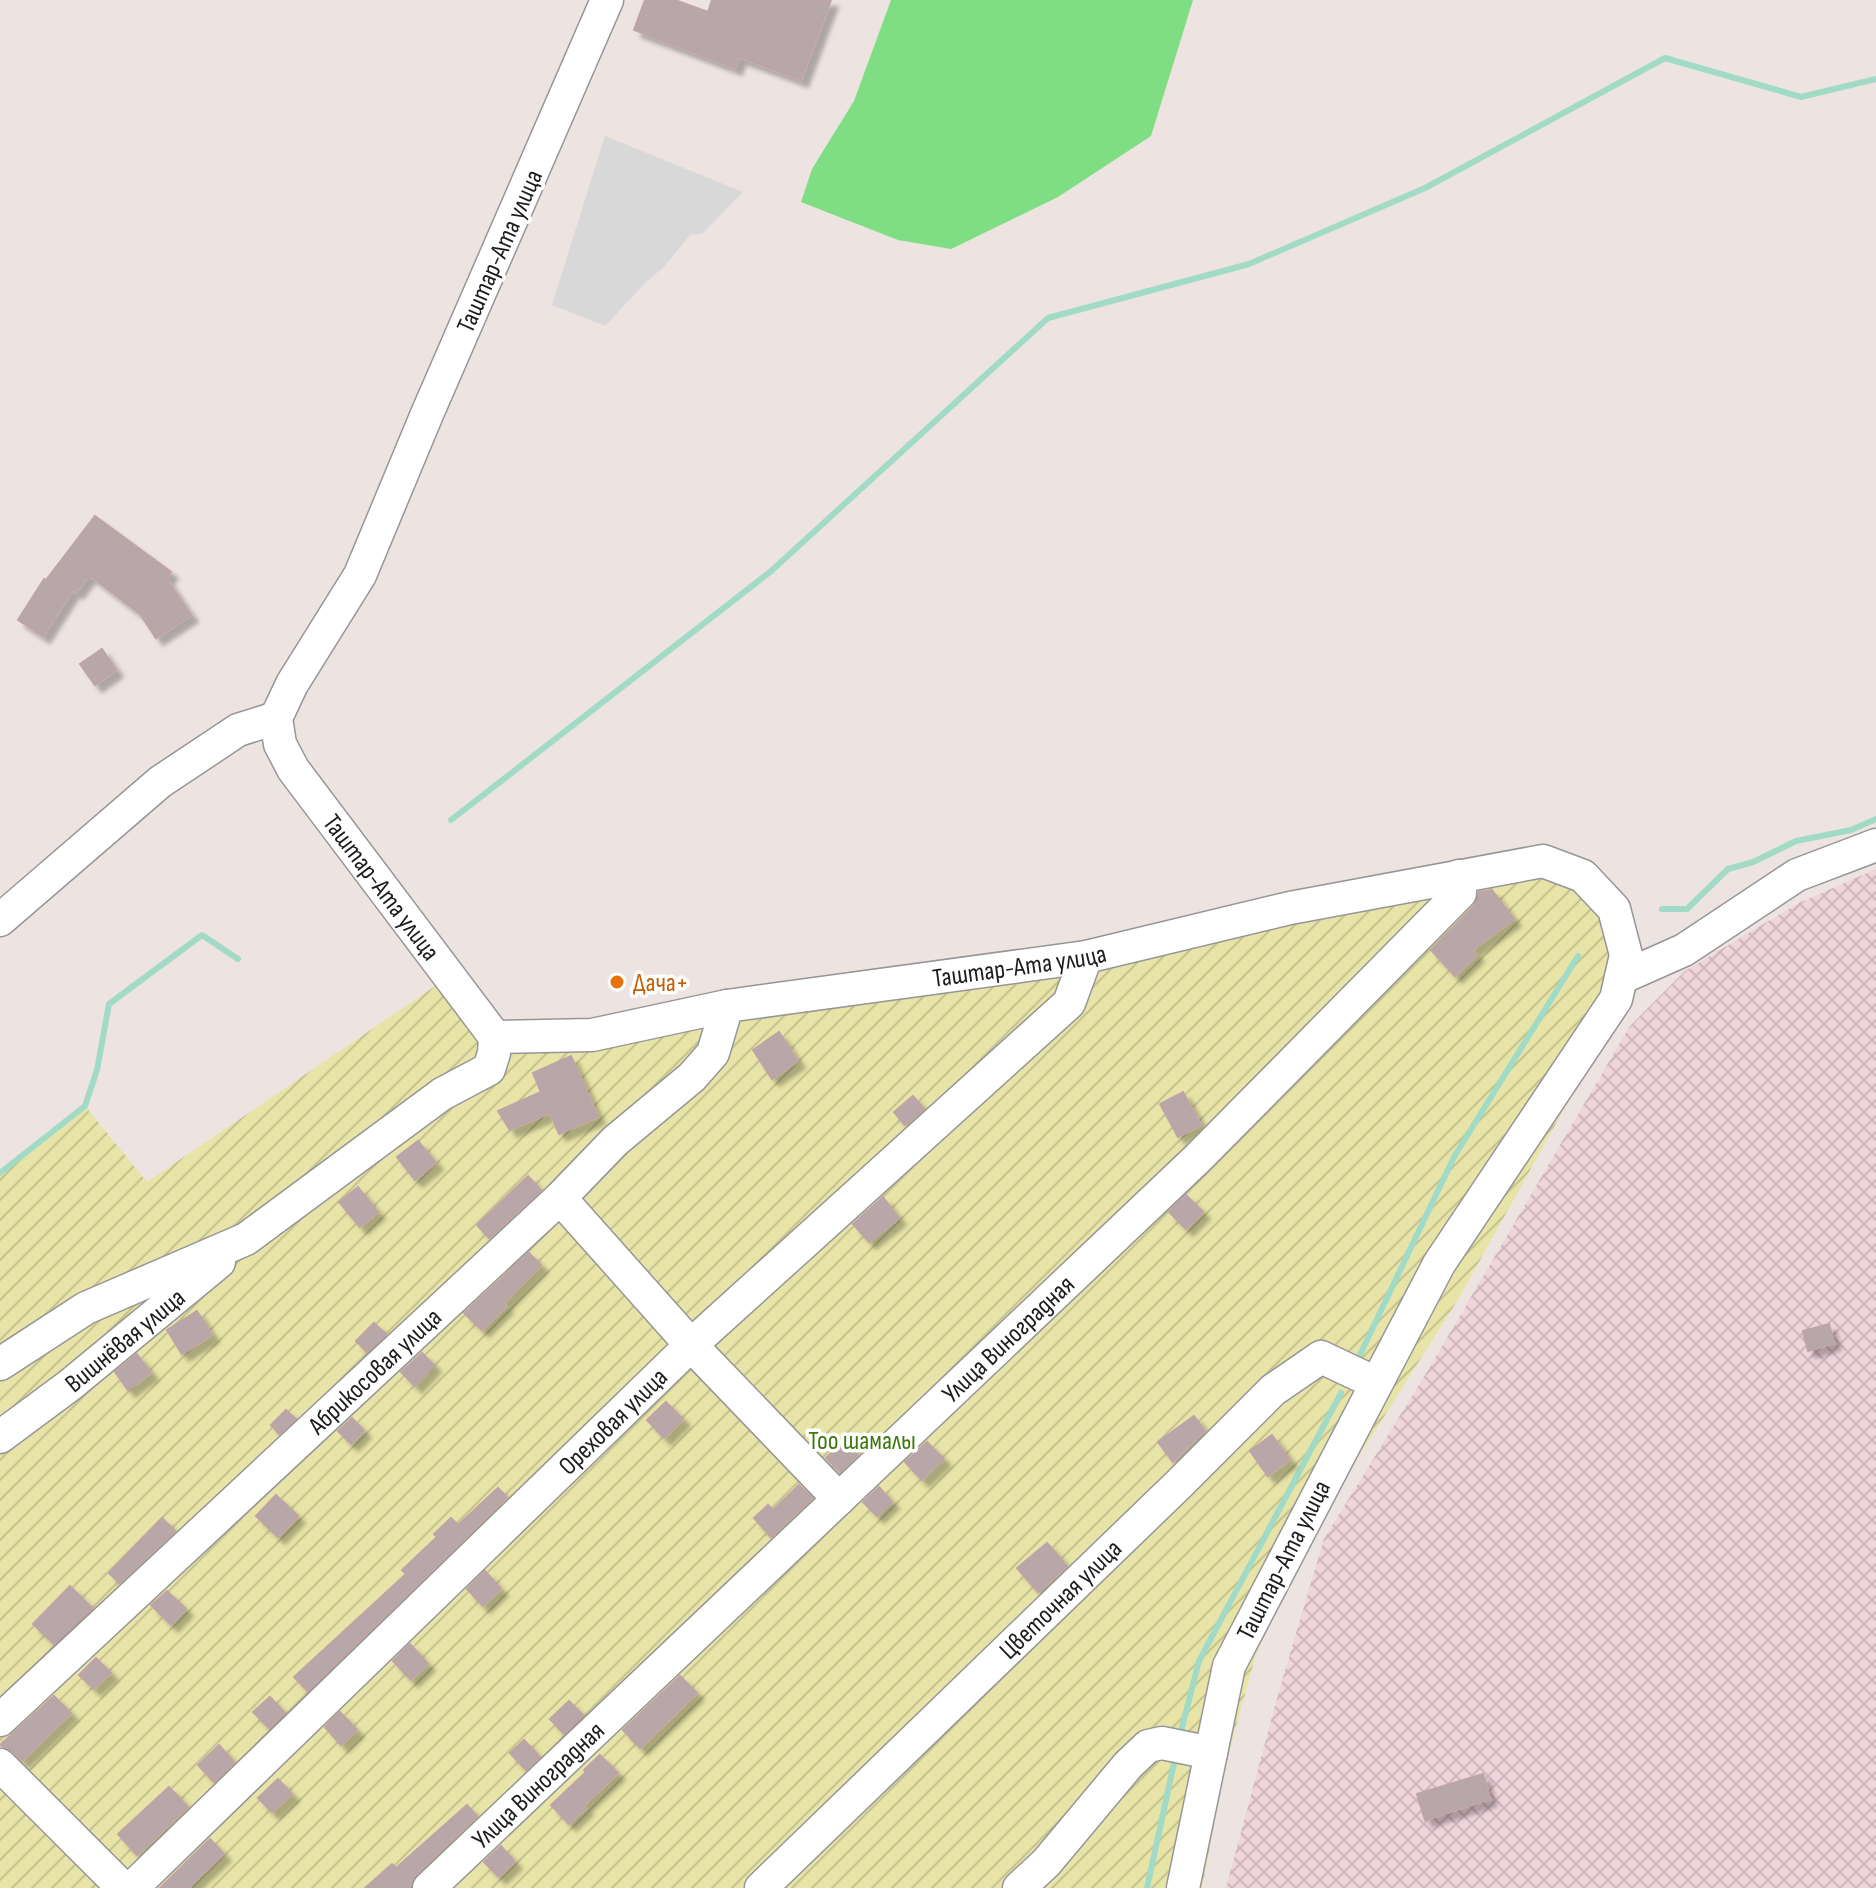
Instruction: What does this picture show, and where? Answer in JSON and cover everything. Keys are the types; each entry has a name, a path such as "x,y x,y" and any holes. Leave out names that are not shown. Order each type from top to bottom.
{"street":[{"name":"Таштар-Ата улица","path":"607,0 360,575 292,684 276,718 280,744 293,769 447,978 495,1037 592,1035 727,1006 1086,957 1290,908 1543,861 1583,876 1614,909 1626,955 1616,999 1439,1264 1229,1666 1183,1888"},
{"path":"0,920 160,782 238,730 276,718"},
{"path":"1621,978 1684,950 1797,875 1876,845"},
{"name":"Улица Виноградная","path":"429,1888 1198,1158 1460,893 1459,876"},
{"name":"Ореховая улица","path":"132,1888 691,1345 1069,1003 1086,957"},
{"name":"Абрикосовая улица","path":"0,1720 560,1198 615,1141 692,1077 713,1053 727,1006"},
{"path":"0,1364 86,1308 246,1239 442,1094 489,1069 495,1037"},
{"path":"560,1198 691,1345 839,1499"},
{"name":"Вишнёвая улица","path":"0,1437 70,1385 246,1239"},
{"name":"Цветочная улица","path":"761,1888 1273,1390 1321,1357 1376,1383"},
{"path":"1019,1888 1046,1863 1128,1765 1148,1746 1162,1743 1211,1753"},
{"path":"0,1765 123,1888"}],"shaded area":[{"path":"605,136 743,192 703,233 690,235 663,268 605,326 552,305"},
{"path":"1876,869 1876,1888 1226,1888 1324,1539 1430,1367 1630,1026 1685,971 1799,903"}],"green space":[{"path":"891,0 1193,0 1151,136 1058,197 951,249 898,240 801,202 812,169 854,101"},
{"name":"Тоо шамалы","path":"1459,876 1583,876 1626,955 1594,1055 1459,1298 1316,1524 1256,1655 1226,1763 1202,1888 0,1888 0,1173 85,1106 147,1182 447,978 495,1037 592,1035"}],"building":[{"path":"645,0 675,0 708,12 712,0 831,0 801,80 739,57 735,68 634,30"},
{"path":"95,516 171,572 166,578 191,615 156,638 140,614 89,575 76,592 73,589 43,636 18,620 44,579"},
{"path":"102,649 116,670 95,685 80,664"},
{"path":"1492,890 1514,919 1472,950 1477,955 1455,976 1431,950 1474,906 1479,892"},
{"path":"779,1032 798,1061 772,1079 753,1050"},
{"path":"571,1056 598,1117 559,1134 550,1113 510,1130 498,1111 541,1092 533,1073"},
{"path":"1183,1092 1201,1125 1178,1137 1160,1104"},
{"path":"913,1096 924,1109 905,1125 894,1112"},
{"path":"418,1141 436,1163 415,1180 397,1157"},
{"path":"528,1176 541,1190 489,1238 477,1225"},
{"path":"358,1187 378,1212 360,1227 339,1202"},
{"path":"1186,1195 1203,1212 1186,1229 1169,1212"},
{"path":"883,1197 899,1218 869,1242 853,1224"},
{"path":"529,1253 541,1265 482,1330 464,1313"},
{"path":"197,1311 212,1335 182,1354 167,1330"},
{"path":"374,1323 386,1334 367,1352 356,1341"},
{"path":"1829,1324 1834,1343 1808,1351 1803,1331"},
{"path":"422,1353 434,1365 415,1386 401,1372"},
{"path":"137,1354 151,1373 128,1390 115,1372"},
{"path":"666,1402 683,1419 664,1438 647,1420"},
{"path":"286,1410 296,1419 279,1434 271,1425"},
{"path":"1194,1416 1205,1431 1173,1462 1158,1442"},
{"path":"352,1418 364,1431 351,1444 338,1431"},
{"path":"1272,1435 1290,1460 1268,1476 1250,1451"},
{"path":"845,1440 858,1454 840,1472 826,1458"},
{"path":"927,1442 944,1459 922,1480 905,1462"},
{"path":"799,1485 812,1498 771,1537 754,1518 768,1505 773,1510"},
{"path":"879,1487 892,1502 877,1516 863,1502"},
{"path":"498,1488 507,1497 308,1691 294,1677 406,1574 402,1570 437,1537 434,1534 451,1518 458,1525"},
{"path":"276,1495 298,1516 278,1537 256,1516"},
{"path":"162,1518 175,1531 119,1583 109,1573"},
{"path":"1047,1543 1067,1566 1038,1592 1017,1568"},
{"path":"485,1571 501,1589 483,1606 467,1589"},
{"path":"70,1586 92,1608 54,1644 33,1624"},
{"path":"167,1591 186,1609 171,1625 151,1605"},
{"path":"410,1644 428,1664 411,1680 393,1661"},
{"path":"96,1658 111,1673 94,1689 79,1675"},
{"path":"680,1676 697,1693 640,1748 623,1730"},
{"path":"54,1696 71,1713 22,1761 13,1751 0,1745"},
{"path":"270,1697 285,1713 269,1728 253,1712"},
{"path":"569,1701 583,1715 564,1734 550,1719"},
{"path":"340,1712 357,1730 341,1745 325,1727"},
{"path":"524,1740 540,1757 526,1770 510,1753"},
{"path":"219,1745 234,1762 214,1782 198,1765"},
{"path":"600,1755 618,1773 569,1824 551,1805"},
{"path":"1483,1774 1490,1799 1425,1820 1417,1794"},
{"path":"278,1779 292,1794 272,1812 258,1798"},
{"path":"169,1787 188,1807 137,1855 118,1834"},
{"path":"467,1805 477,1816 416,1874 409,1888 365,1888 392,1864 396,1868"},
{"path":"210,1839 224,1854 188,1888 160,1888"},
{"path":"501,1846 515,1862 499,1877 484,1862"}],"waterway":[{"path":"451,820 770,572 1048,318 1249,264 1425,188 1665,58 1801,97 1876,79"},
{"path":"1662,909 1687,909 1728,869 1753,862 1796,841 1851,830 1876,819"},
{"path":"0,1173 85,1106 97,1070 109,1004 202,935 238,959"},
{"path":"1357,1361 1454,1157 1578,956"},
{"path":"1180,1735 1199,1661 1341,1393"},
{"path":"1147,1888 1174,1763"}],"place":[{"name":"Дача+","path":"617,982"}]}
